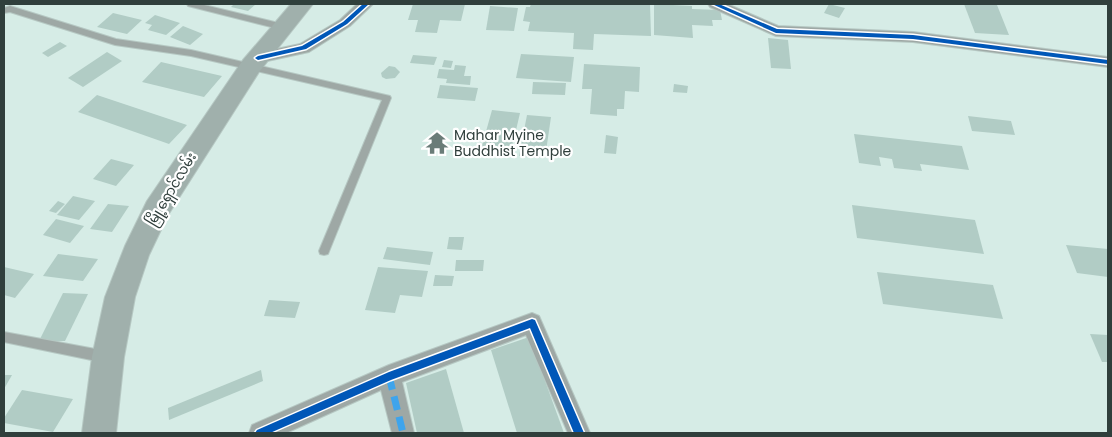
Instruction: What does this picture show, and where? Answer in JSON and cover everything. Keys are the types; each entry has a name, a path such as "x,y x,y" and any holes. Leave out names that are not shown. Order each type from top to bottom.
{"highway":[{"name":"မြို့ရှောင်လမ်း","path":"99,433 108,358 120,297 135,255 156,209 255,62 302,4"}],"street":[{"path":"255,62 304,48 345,23 366,4"},
{"path":"715,4 776,31 913,37 1108,62"},
{"path":"260,433 389,376 532,324 579,433"},
{"path":"389,376 403,433"}],"lane":[{"path":"191,4 283,26"},
{"path":"4,11 10,9 115,42 255,62 387,98 324,251"},
{"path":"4,337 108,358"}],"building":[{"path":"234,4 256,4 248,11 231,7"},
{"path":"413,4 465,4 461,21 440,20 437,33 415,32 418,20 408,20"},
{"path":"531,4 650,4 651,36 594,34 593,50 573,49 574,33 528,31 530,22 523,21 526,7 530,7"},
{"path":"654,4 692,6 692,9 720,10 722,20 712,20 713,26 692,25 693,38 654,35"},
{"path":"829,4 845,8 839,18 824,13"},
{"path":"964,4 997,5 1009,35 975,33"},
{"path":"490,6 518,8 514,31 486,30"},
{"path":"113,13 142,20 127,34 97,27"},
{"path":"155,15 180,23 166,35 148,30 152,25 145,23"},
{"path":"183,26 203,34 190,45 170,37"},
{"path":"768,38 788,40 791,69 771,68"},
{"path":"60,42 67,46 48,57 42,53"},
{"path":"107,52 122,61 83,87 68,78"},
{"path":"521,54 574,57 571,82 516,78"},
{"path":"413,55 437,57 434,65 410,63"},
{"path":"444,60 453,61 451,68 442,67"},
{"path":"161,62 222,76 204,97 142,82"},
{"path":"584,64 640,67 639,92 625,91 624,109 617,109 617,116 590,114 592,89 582,89"},
{"path":"455,65 466,66 464,76 471,76 470,85 446,83 447,79 437,78 439,69 454,70"},
{"path":"389,66 395,67 400,72 395,78 386,79 382,77 381,73"},
{"path":"533,82 566,83 565,95 532,94"},
{"path":"674,84 688,86 687,93 673,92"},
{"path":"440,85 478,88 475,101 437,98"},
{"path":"97,95 187,125 169,144 78,112"},
{"path":"492,110 520,113 510,156 480,153"},
{"path":"527,115 551,117 545,158 519,156"},
{"path":"968,116 1011,121 1015,135 972,131"},
{"path":"854,134 962,146 969,170 920,164 922,171 894,168 892,159 879,157 881,166 859,163"},
{"path":"606,135 618,137 616,154 604,153"},
{"path":"111,159 134,165 116,186 93,179"},
{"path":"73,196 95,201 79,220 57,215"},
{"path":"58,201 65,204 56,213 49,211"},
{"path":"108,204 129,206 112,232 90,229"},
{"path":"852,205 975,220 984,254 857,238"},
{"path":"56,219 84,226 70,243 43,235"},
{"path":"449,237 464,237 462,250 447,249"},
{"path":"1066,245 1108,249 1108,277 1077,273"},
{"path":"387,247 433,252 430,265 383,259"},
{"path":"58,254 98,259 83,281 43,276"},
{"path":"456,260 484,260 483,271 455,271"},
{"path":"4,267 34,274 15,298 4,295"},
{"path":"378,267 428,271 422,297 400,295 395,313 365,310"},
{"path":"877,272 993,285 1003,319 883,304"},
{"path":"435,275 454,276 452,286 433,286"},
{"path":"63,293 88,294 65,341 39,341"},
{"path":"269,300 300,302 295,318 264,316"},
{"path":"1090,334 1108,335 1108,362 1102,362"},
{"path":"529,337 564,433 517,433 491,350"},
{"path":"446,369 464,433 417,433 406,383"},
{"path":"261,370 263,381 169,420 168,408"},
{"path":"4,375 12,375 4,389"},
{"path":"22,390 73,399 53,432 4,423 4,418"}],"marked path":[{"path":"389,376 403,433"}],"cycle path":[{"path":"258,58 304,48 345,23 366,4"},
{"path":"715,4 776,31 913,37 1108,62"},
{"path":"260,433 389,376 532,323 579,433"}],"place":[{"name":"Mahar Myine Buddhist Temple","path":"437,143"}]}
